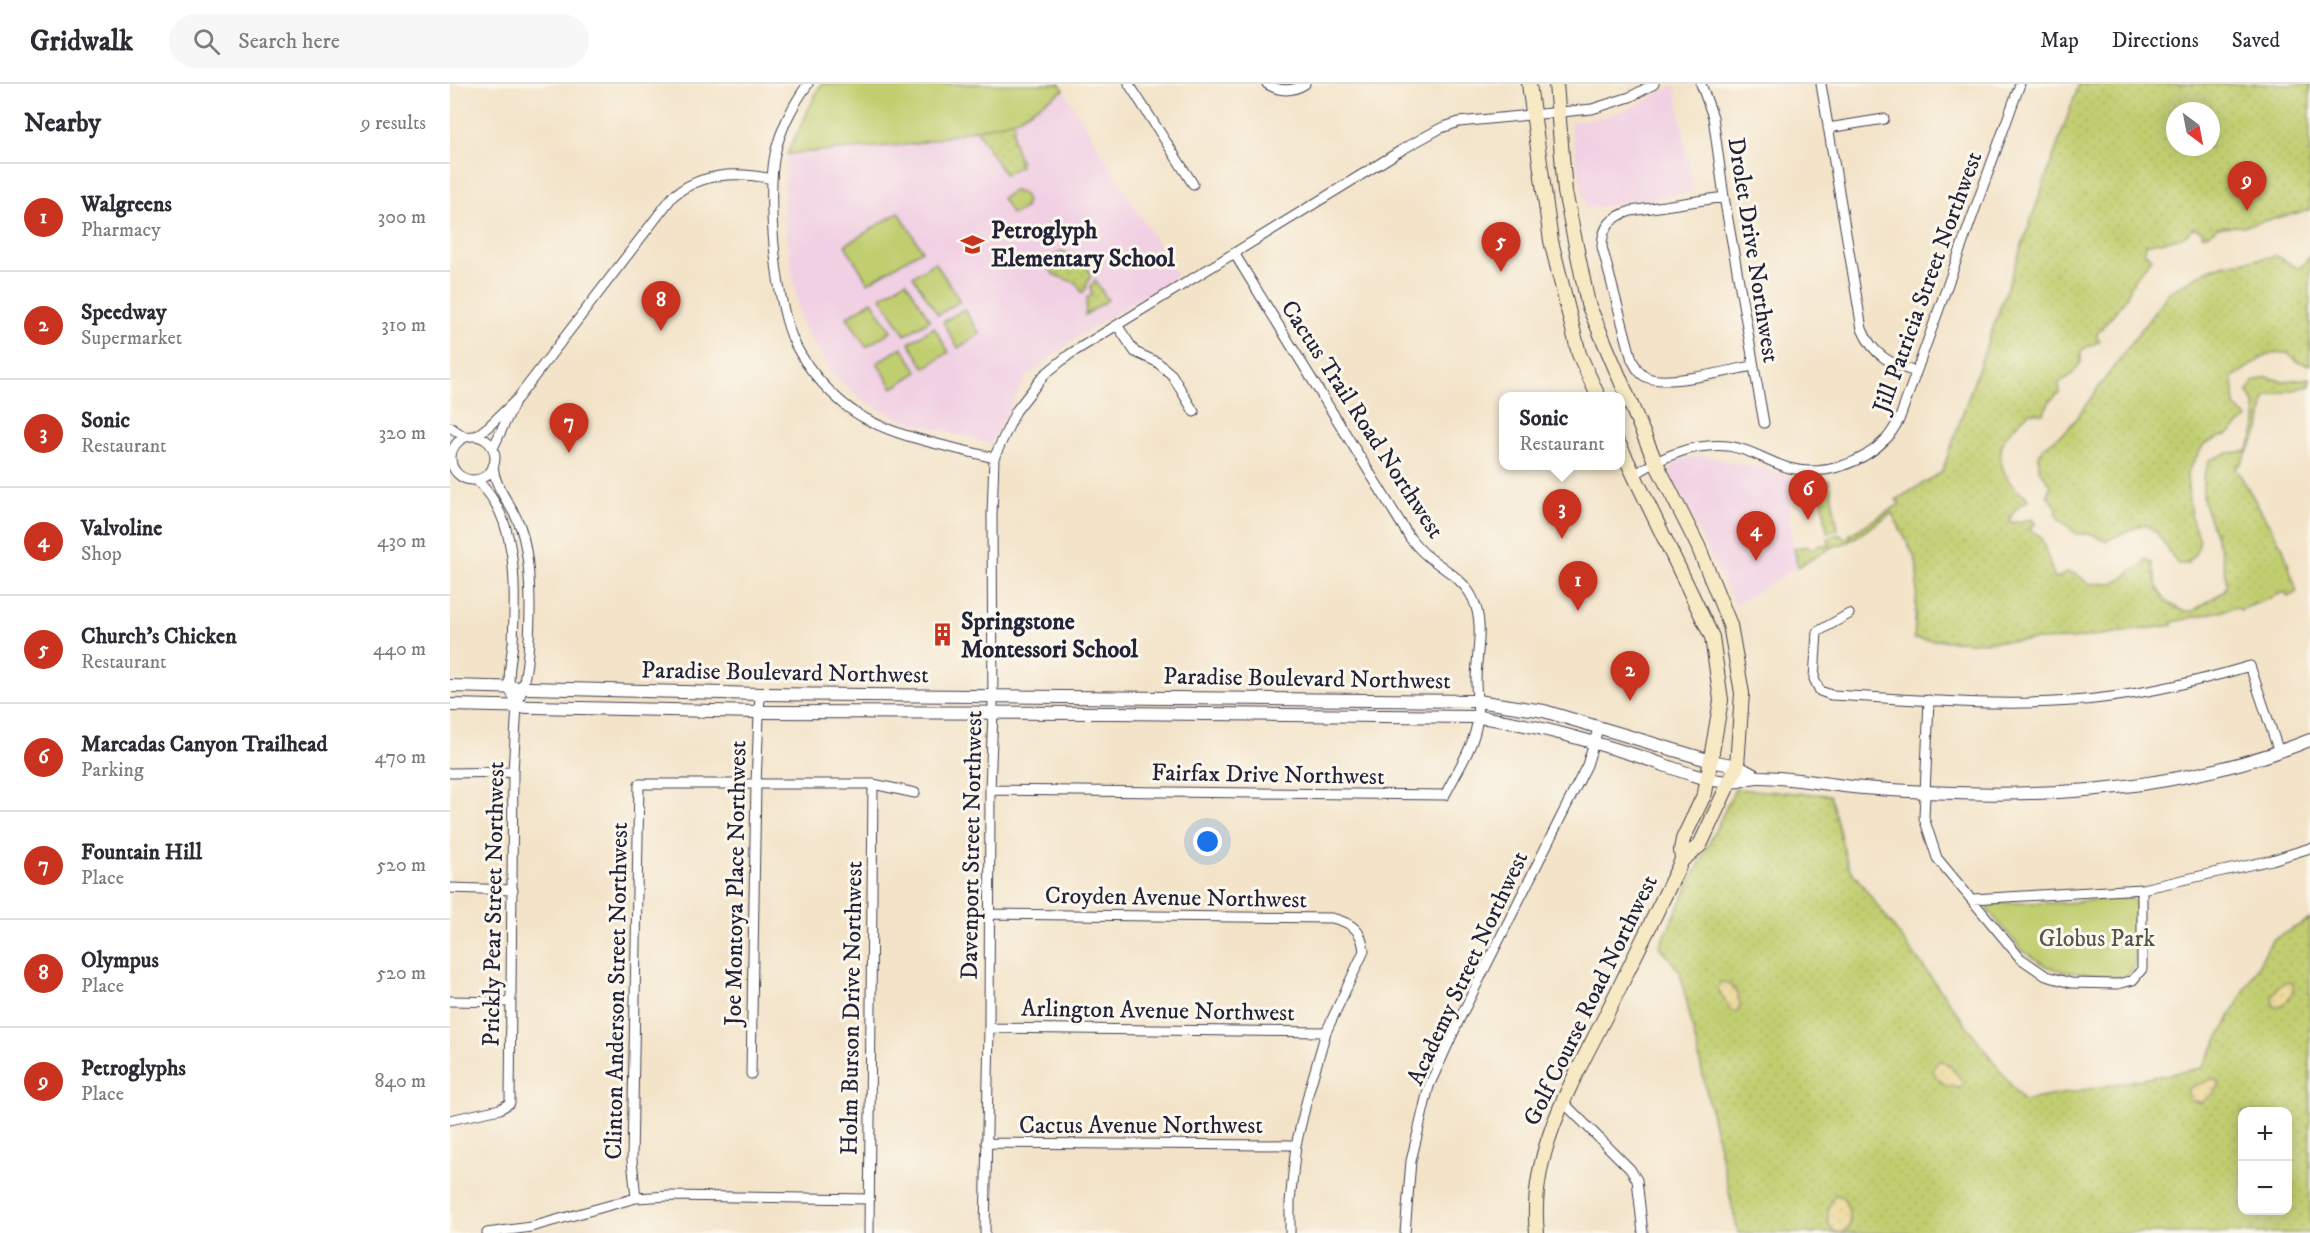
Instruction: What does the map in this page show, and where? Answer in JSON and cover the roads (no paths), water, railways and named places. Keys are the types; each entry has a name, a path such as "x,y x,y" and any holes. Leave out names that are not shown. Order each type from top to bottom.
{"main road":[{"path":"1529,84 1554,252 1578,354 1596,392"},
{"name":"Golf Course Road Northwest","path":"1537,1233 1537,1189 1546,1144 1563,1102 1682,860 1700,844 1730,783 1737,766 1742,693 1730,626 1698,546 1655,461 1588,304 1565,192 1556,84"},
{"name":"Golf Course Road Northwest","path":"1625,456 1712,637 1721,700 1705,793 1683,838 1682,860"}],"street":[{"path":"808,84 779,138 772,179 774,234 783,310 796,346 819,381 846,406 874,424 994,458 1016,411 1044,375 1070,354 1405,148 1441,128 1459,122 1592,109 1612,104 1654,84"},
{"path":"1129,84 1193,184"},
{"path":"1267,84 1284,90 1301,87"},
{"name":"Drolet Drive Northwest","path":"1701,84 1713,117 1724,197 1764,423"},
{"path":"1821,84 1862,329 1867,341 1883,359 1916,372"},
{"name":"Jill Patricia Street Northwest","path":"1634,475 1655,461 1690,448 1709,446 1731,447 1752,452 1790,468 1806,471 1843,466 1867,454 1886,439 1899,420 2020,84"},
{"path":"1828,128 1884,119"},
{"path":"476,436 517,399 672,196 686,185 712,176 756,175 772,179"},
{"path":"1724,197 1630,211 1618,215 1608,223 1602,234 1602,247 1632,360 1638,371 1646,377 1666,381 1753,366"},
{"name":"Cactus Trail Road Northwest","path":"1234,253 1410,538 1424,554 1458,580 1472,598 1478,624 1477,701"},
{"path":"1117,325 1135,352 1157,362 1172,375 1194,412"},
{"path":"517,399 493,448 493,466 499,489 521,528 528,560 530,594 524,688 517,705"},
{"path":"450,428 465,437"},
{"path":"493,448 486,440 476,436 465,437 451,450 451,465 458,475 470,480 477,480 489,473 493,466"},
{"name":"Davenport Street Northwest","path":"985,1233 990,790 993,712 994,458"},
{"path":"477,480 489,494 501,518 512,559 515,594 509,687 517,705"},
{"path":"1849,614 1817,632 1814,679 1820,691 1831,695 2028,703 2073,701 2121,696 2208,679 2250,666 2279,752"},
{"name":"Paradise Boulevard Northwest","path":"450,686 760,694 1261,699 1269,688 1278,699 1477,701 1544,711 1598,729 1711,761 1737,766 1757,777"},
{"name":"Joe Montoya Place Northwest","path":"751,1074 756,783 760,694"},
{"path":"1064,714 1101,706 1111,698"},
{"path":"1243,714 1261,699"},
{"path":"1278,699 1292,715"},
{"path":"1929,699 1924,818 1937,858 2020,958 2046,975 2071,983 2118,984 2133,980 2142,969 2142,889"},
{"path":"1339,700 1360,716"},
{"name":"Fairfax Drive Northwest","path":"990,790 1444,795 1476,729 1477,701"},
{"name":"Paradise Boulevard Northwest","path":"450,705 758,712 1478,717 1510,721 1594,742 1730,783 1757,777 1924,792 2034,793 2110,789 2209,771 2279,752 2310,740"},
{"name":"Prickly Pear Street Northwest","path":"450,1120 500,1109 510,1103 513,772 517,705"},
{"name":"Academy Street Northwest","path":"1405,1233 1411,1161 1429,1086 1461,1016 1587,765 1598,729"},
{"path":"450,773 513,772"},
{"path":"756,783 873,784 915,793"},
{"name":"Clinton Anderson Street Northwest","path":"636,1198 632,1160 639,784 756,783"},
{"name":"Holm Burson Drive Northwest","path":"869,1233 873,784"},
{"path":"1972,899 2142,889 2272,860 2310,848"},
{"path":"450,888 513,890"},
{"name":"Croyden Avenue Northwest","path":"989,914 1332,918 1348,923 1359,931 1364,951 1326,1032"},
{"path":"450,1001 512,1002"},
{"name":"Arlington Avenue Northwest","path":"989,1028 1326,1032"},
{"path":"1290,1233 1290,1202 1296,1145 1326,1032"},
{"path":"1563,1102 1630,1169 1637,1180 1643,1233"},
{"name":"Cactus Avenue Northwest","path":"986,1143 1296,1145"},
{"path":"487,1233 531,1227 636,1198 669,1196 869,1199"}],"place":[{"name":"Petroglyphs","path":"2247,211"},
{"name":"Petroglyph Elementary School","path":"973,244"},
{"name":"Church's Chicken","path":"1501,272"},
{"name":"Olympus","path":"661,331"},
{"name":"Fountain Hill","path":"569,453"},
{"name":"Marcadas Canyon Trailhead","path":"1808,520"},
{"name":"Sonic","path":"1562,539"},
{"name":"Valvoline","path":"1756,561"},
{"name":"Walgreens","path":"1578,611"},
{"name":"Springstone Montessori School","path":"943,635"},
{"name":"Speedway","path":"1630,701"}],"park label":[{"name":"Globus Park","path":"2097,938"}]}
